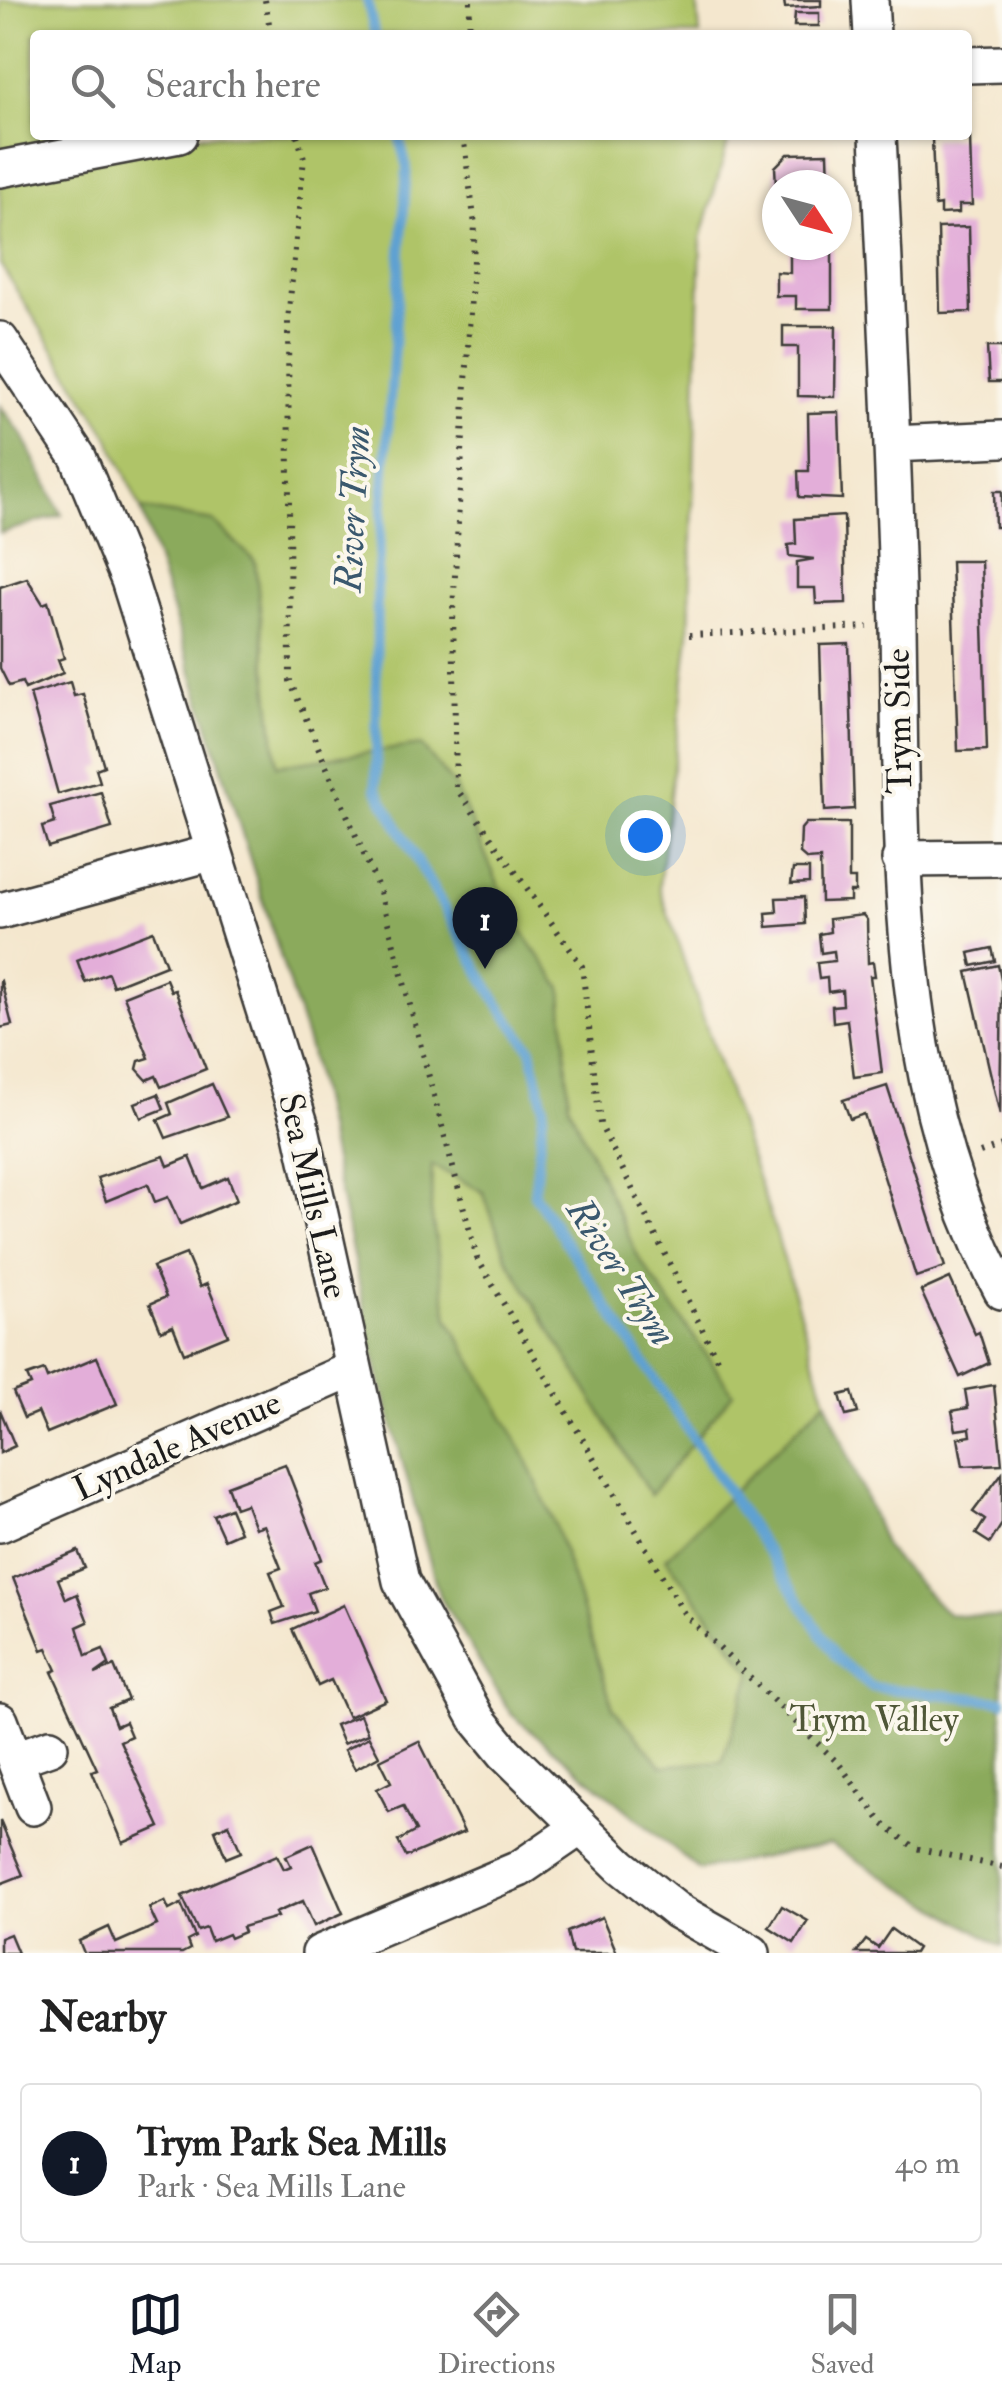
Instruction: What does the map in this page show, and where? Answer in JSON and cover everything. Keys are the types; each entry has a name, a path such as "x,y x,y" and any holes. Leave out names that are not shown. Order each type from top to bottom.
{"street":[{"path":"870,0 872,30"},
{"path":"972,65 1002,64"},
{"path":"0,169 153,140"},
{"name":"Trym Side","path":"878,140 893,444 900,859 915,1016 930,1103 980,1250 1002,1291"},
{"name":"Sea Mills Lane","path":"0,340 78,457 106,518 300,1124 402,1581 476,1719 579,1828 676,1910 752,1953"},
{"path":"893,444 1002,439"},
{"path":"0,911 214,852"},
{"path":"900,859 1002,858"},
{"name":"Lyndale Avenue","path":"0,1524 353,1368"},
{"path":"0,1720 33,1807"},
{"path":"16,1760 50,1747"},
{"path":"320,1953 519,1869 579,1828"}],"path":[{"path":"265,0 269,30"},
{"path":"469,30 470,0"},
{"path":"299,140 304,158 288,320 290,681 380,892 477,1258 685,1616 839,1764 883,1824 915,1848 1002,1867"},
{"path":"464,140 475,224 453,610 456,788 582,966 600,1124 718,1362"},
{"path":"689,635 898,627"}],"green space":[{"path":"0,0 697,0 700,30 30,30 30,140 729,140 701,239 689,635 659,887 776,1233 826,1400 886,1549 947,1614 1002,1618 1002,1946 830,1844 699,1870 511,1714 439,1595 377,1369 310,1051 141,509 108,436 0,264"},
{"path":"0,406 23,436 62,515 0,533"},
{"name":"Trym Valley","path":"141,509 213,521 255,561 277,765 421,745 456,788 515,922 562,988 569,1105 638,1257 733,1393 650,1495 507,1258 483,1192 432,1165 431,1211 448,1318 522,1449 556,1527 613,1708 662,1766 722,1761 752,1673 666,1558 826,1400 886,1549 947,1614 1002,1618 1002,1946 830,1844 699,1870 511,1714 439,1595 377,1369 310,1051"}],"building":[{"path":"784,0 821,0 821,6 785,8"},
{"path":"795,13 819,13 819,26 794,26"},
{"path":"932,140 970,140 972,205 959,205 959,213 940,214 940,205 935,206"},
{"path":"828,153 829,170 775,170 788,154"},
{"path":"969,227 971,312 940,313 938,228"},
{"path":"790,260 832,260 832,309 796,309 796,296 776,296 776,272 790,273"},
{"path":"783,326 836,326 835,397 798,396 798,347 783,347"},
{"path":"987,347 1002,347 1002,382 989,382"},
{"path":"839,412 842,499 799,497 798,471 809,471 808,413"},
{"path":"994,491 1002,491 1002,527 995,527"},
{"path":"844,516 846,603 816,604 815,588 797,588 797,562 814,559 789,556 788,545 796,544 795,519"},
{"path":"951,561 981,561 987,750 958,751"},
{"path":"27,578 43,604 48,602 64,658 58,660 63,673 25,689 22,682 9,686 0,668 0,587"},
{"path":"849,644 854,809 825,811 820,645"},
{"path":"70,682 74,696 83,694 104,766 96,769 100,782 58,794 30,694"},
{"path":"101,792 112,828 48,847 42,827 55,823 50,806"},
{"path":"806,823 849,823 849,879 855,879 850,901 821,902 820,859 807,860 800,854 801,829"},
{"path":"793,869 809,869 809,883 791,884"},
{"path":"804,897 805,924 767,927 766,913 777,912 776,898"},
{"path":"863,915 867,920 868,963 873,962 875,976 870,976 882,1073 854,1077 847,1020 833,1022 832,1006 843,1005 842,990 828,992 827,978 819,979 817,963 835,961 834,951 821,953 819,934 830,932 829,919"},
{"path":"153,931 166,965 113,986 108,973 85,982 77,960"},
{"path":"992,948 995,961 972,966 969,953"},
{"path":"998,965 1002,984 1000,1115 967,972"},
{"path":"166,979 171,991 175,990 206,1069 161,1087 156,1076 147,1080 137,1069 139,1061 149,1058 124,996"},
{"path":"0,982 12,1025 0,1028"},
{"path":"212,1084 227,1117 166,1138 158,1120 172,1114 168,1103"},
{"path":"887,1086 945,1267 916,1277 864,1114 850,1119 843,1100"},
{"path":"158,1094 164,1109 141,1118 135,1103"},
{"path":"164,1156 168,1166 190,1157 203,1188 228,1177 237,1200 180,1224 168,1197 155,1202 148,1184 106,1201 97,1178"},
{"path":"186,1254 200,1287 207,1284 228,1335 184,1353 173,1326 161,1331 150,1304 166,1297 153,1267"},
{"path":"950,1278 975,1334 979,1332 989,1363 960,1377 921,1291"},
{"path":"97,1357 117,1404 47,1433 38,1412 24,1418 13,1392 31,1385 27,1376 44,1370 47,1378"},
{"path":"994,1385 1002,1464 963,1466 958,1438 971,1436 970,1428 956,1430 952,1411 968,1408 965,1390"},
{"path":"852,1392 858,1413 846,1416 840,1395"},
{"path":"0,1410 15,1446 0,1453"},
{"path":"285,1464 322,1559 315,1562 325,1587 308,1593 315,1611 275,1624 271,1612 284,1607 270,1572 281,1568 264,1525 255,1528 246,1504 235,1508 227,1486"},
{"path":"1002,1473 1002,1524 990,1543 976,1534 985,1520 973,1512"},
{"path":"230,1508 240,1532 224,1539 213,1515"},
{"path":"78,1551 85,1568 58,1579 66,1599 77,1594 88,1622 77,1627 86,1656 103,1649 109,1664 95,1674 114,1666 128,1700 109,1708 116,1726 125,1722 131,1736 120,1741 160,1827 123,1843 92,1771 97,1769 52,1672 57,1670 47,1648 42,1650 13,1578"},
{"path":"344,1605 386,1700 348,1717 331,1680 318,1686 292,1629"},
{"path":"360,1715 368,1734 343,1744 335,1725"},
{"path":"369,1737 379,1756 355,1769 344,1750"},
{"path":"419,1741 464,1832 406,1857 398,1841 416,1831 403,1806 389,1812 377,1789 391,1782 380,1760"},
{"path":"0,1821 23,1875 0,1884"},
{"path":"229,1824 241,1852 226,1858 215,1830"},
{"path":"313,1844 343,1913 314,1926 303,1901 275,1913 277,1917 242,1927 244,1932 230,1938 228,1934 211,1941 206,1928 198,1931 182,1896 277,1855 284,1869 291,1866 286,1856"},
{"path":"165,1901 169,1910 181,1904 195,1937 187,1941 190,1949 182,1953 84,1953 79,1941 109,1927 116,1943 157,1925 149,1908"},
{"path":"782,1906 808,1921 794,1943 769,1927"},
{"path":"602,1917 617,1953 572,1953 567,1932"},
{"path":"891,1929 917,1948 914,1953 856,1953 866,1940 878,1948"},
{"path":"10,1934 18,1953 0,1953 0,1938"}],"waterway":[{"name":"River Trym","path":"367,0 374,30"},
{"name":"River Trym","path":"400,140 407,168 377,582 376,788 499,1005 531,1049 544,1106 534,1194 836,1657 871,1687 1002,1701"}],"place":[{"name":"Trym Park Sea Mills","path":"485,969"}]}
